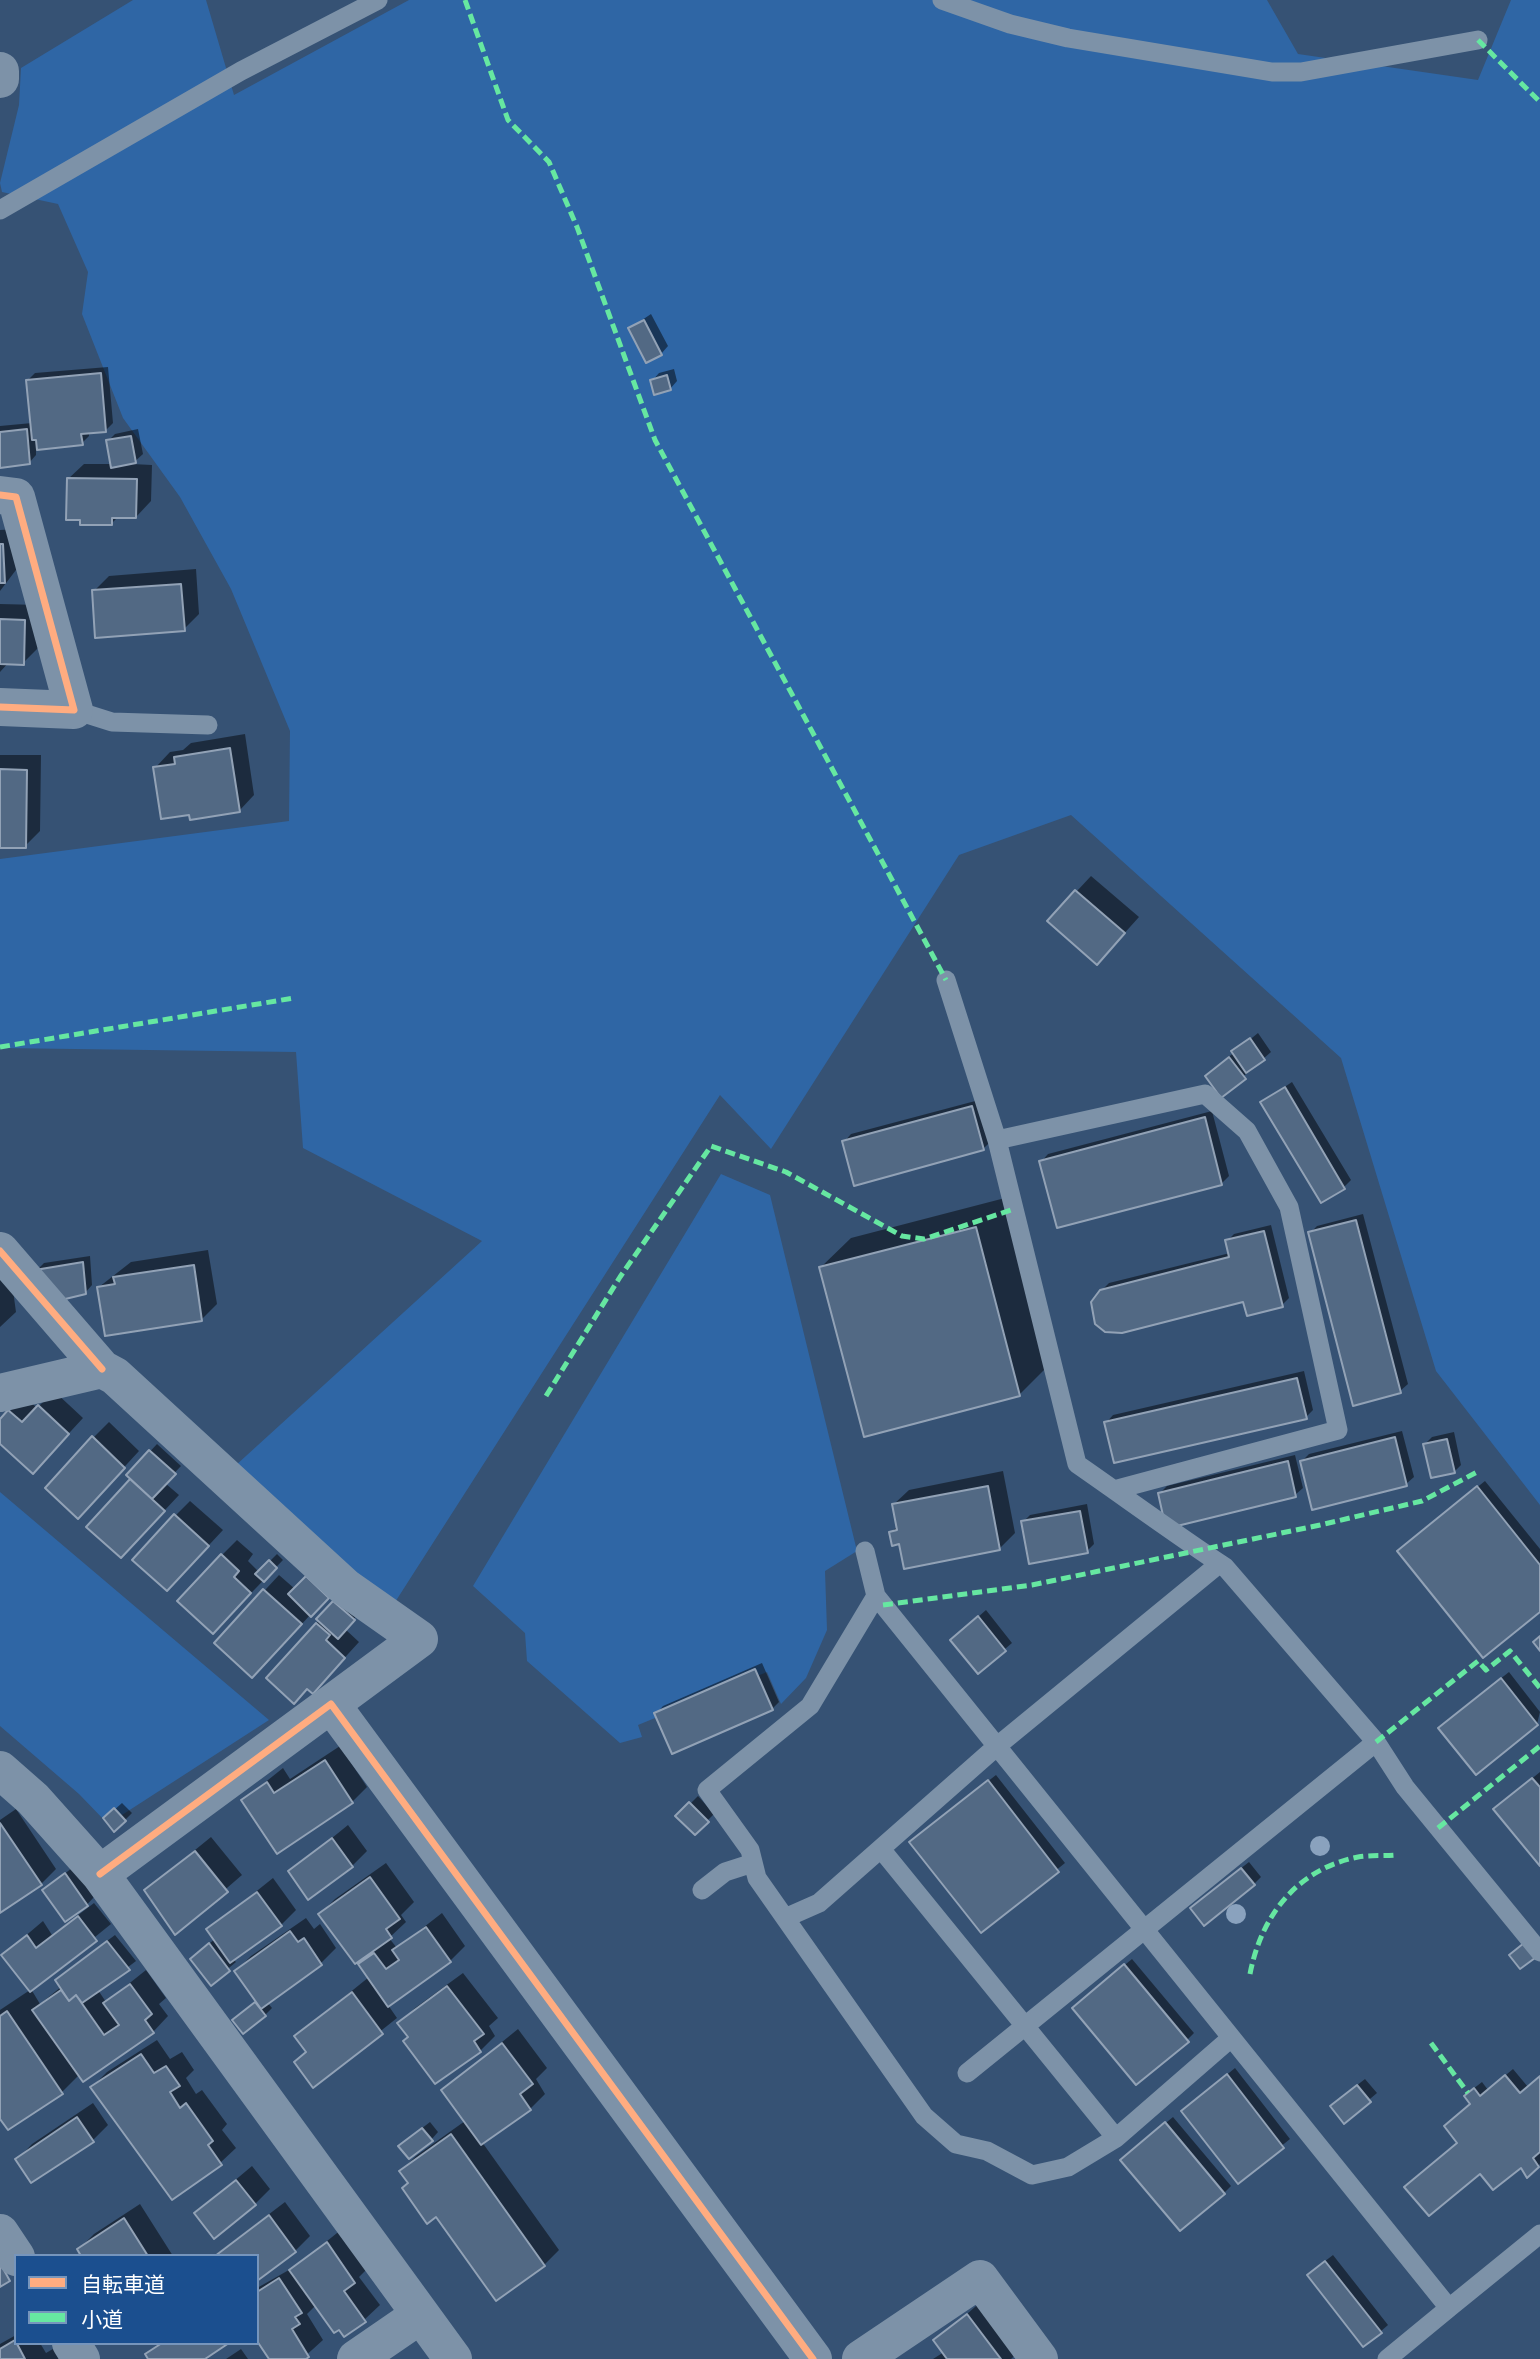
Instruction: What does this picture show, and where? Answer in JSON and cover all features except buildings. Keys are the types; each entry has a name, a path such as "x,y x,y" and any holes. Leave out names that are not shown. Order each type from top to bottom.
{"street":[{"path":"0,71 0,79"},
{"path":"0,495 16,496 74,710 0,707"},
{"path":"0,1251 102,1369 115,1376 345,1587 419,1639 100,1874"},
{"path":"0,1393 102,1369"},
{"path":"331,1704 813,2359"},
{"path":"0,1770 33,1799 100,1874 453,2359"},
{"path":"0,2233 14,2254"},
{"path":"861,2359 980,2279 1039,2359"},
{"path":"356,2359 420,2315"}],"lane":[{"path":"0,210 241,71 378,0"},
{"path":"942,0 1010,24 1068,38 1272,72 1301,72 1478,40"},
{"path":"74,710 112,722 208,725"},
{"path":"946,980 997,1140 1077,1464 1219,1564 1376,1742 1405,1787 1540,1952"},
{"path":"997,1140 1205,1094 1247,1131 1289,1207 1338,1430 1114,1490"},
{"path":"865,1550 876,1596 1142,1931 1448,2308"},
{"path":"785,1918 819,1903 996,1747 1219,1564"},
{"path":"876,1596 810,1706 707,1790 750,1850 757,1878 924,2116 956,2144 987,2151 1032,2175 1068,2167 1116,2138 1231,2038"},
{"path":"967,2073 1376,1742"},
{"path":"881,1849 1116,2138"},
{"path":"702,1890 725,1872 753,1863"},
{"path":"1387,2359 1540,2234"}],"shaded area":[{"path":"133,0 206,0 234,95 409,0 1267,0 1298,54 1478,80 1511,0 1540,0 1540,1505 1436,1371 1341,1058 1071,815 959,855 771,1149 720,1095 390,1610 224,1476 482,1241 303,1148 296,1052 0,1048 0,859 289,821 290,731 231,589 180,497 123,418 82,314 88,272 58,204 2,192 0,183 19,105 21,68"},
{"path":"721,1174 770,1195 857,1551 825,1571 827,1630 806,1678 781,1704 767,1672 638,1725 642,1737 620,1743 527,1661 525,1633 473,1586"},
{"path":"0,1492 269,1720 108,1824 79,1794 0,1726"}],"marked path":[{"path":"465,0 508,120 549,162 577,227 655,440 946,980"},
{"path":"1478,40 1540,102"},
{"path":"0,1047 294,998"},
{"path":"546,1396 620,1277 711,1146 786,1172 902,1236 924,1239 1014,1209"},
{"path":"883,1605 1032,1585 1320,1525 1422,1501 1477,1472"},
{"path":"1376,1742 1478,1661 1486,1670 1510,1651 1540,1688"},
{"path":"1438,1828 1540,1746"},
{"path":"1250,1974 1263,1933 1285,1898 1300,1884 1336,1863 1358,1857 1396,1855"},
{"path":"1431,2043 1468,2093"}],"cycle path":[{"path":"0,495 16,497 74,710 0,707"},
{"path":"0,1251 102,1369"},
{"path":"100,1874 331,1704 813,2359"}]}
